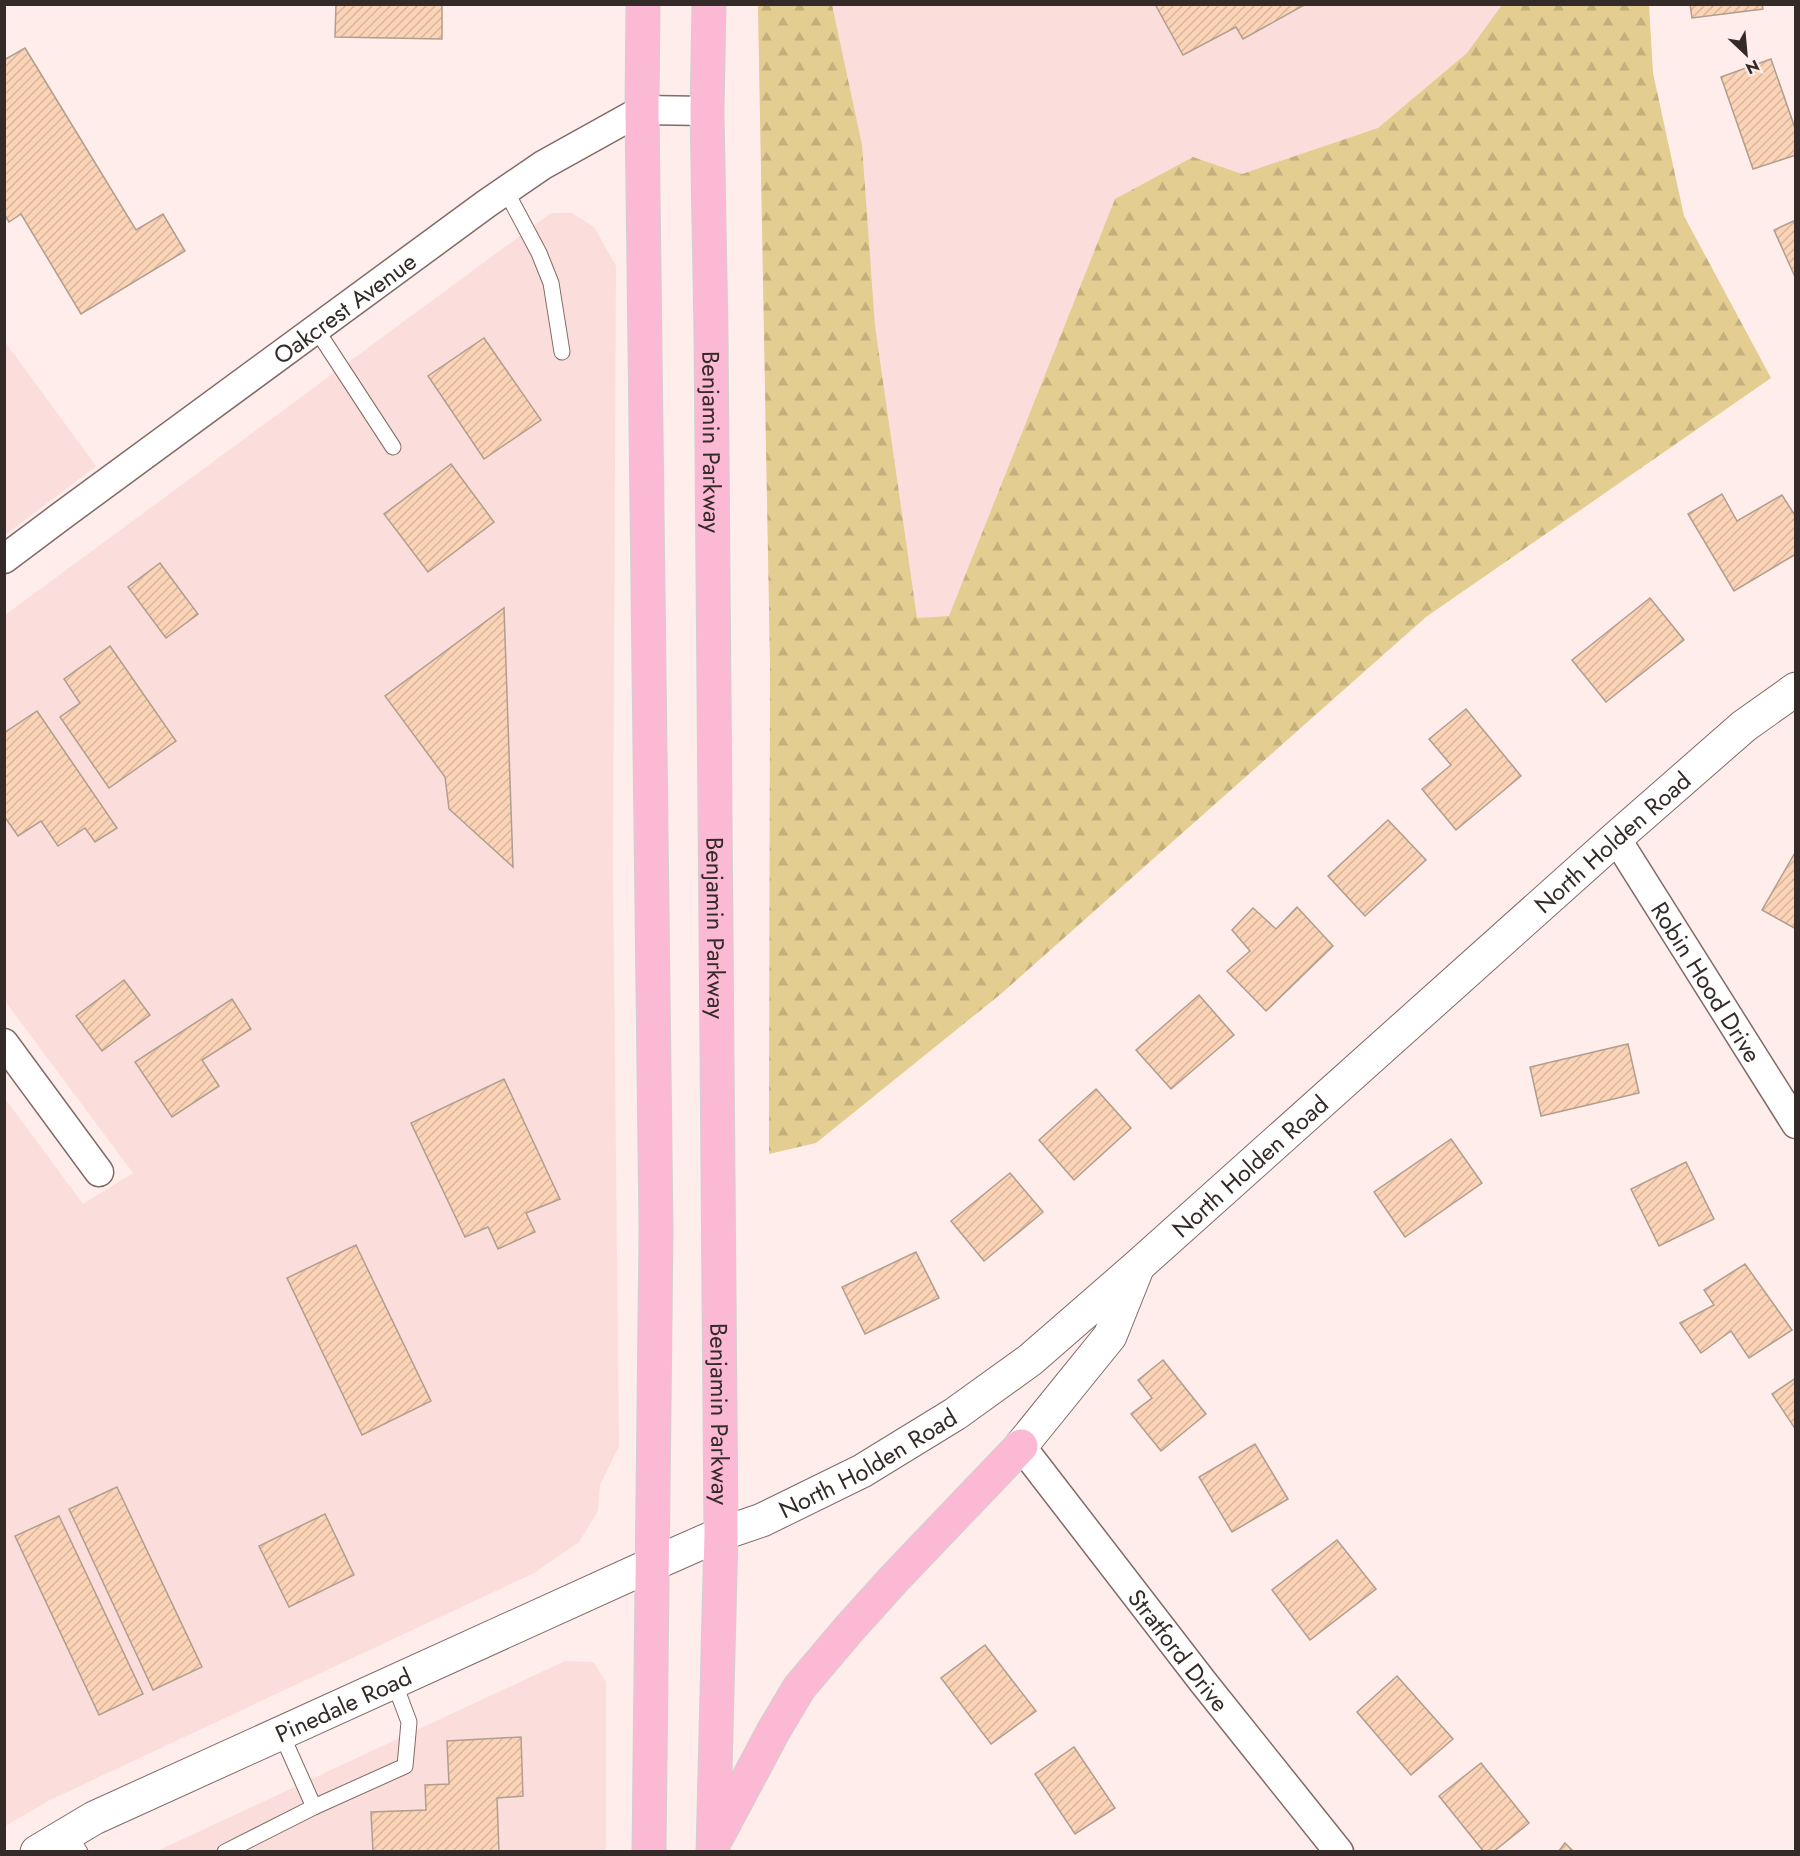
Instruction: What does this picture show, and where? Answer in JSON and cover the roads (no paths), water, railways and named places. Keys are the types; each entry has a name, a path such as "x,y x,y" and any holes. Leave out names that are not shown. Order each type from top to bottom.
{"main road":[{"path":"643,4 642,110 657,1229 649,1851"},
{"name":"Benjamin Parkway","path":"709,4 707,111 711,332 721,1534 713,1848"},
{"name":"North Holden Road","path":"653,1564 721,1534 762,1520 862,1471 955,1414 1030,1360 1616,838 1744,726 1796,689"},
{"path":"713,1848 774,1730 799,1688 894,1579 1021,1446 1110,1336 1138,1266"},
{"name":"Pinedale Road","path":"37,1851 74,1842 94,1818 653,1564"}],"street":[{"name":"Oakcrest Avenue","path":"4,560 316,329 543,165 642,110 707,111"},
{"name":"Robin Hood Drive","path":"1616,838 1796,1124"},
{"path":"4,1043 99,1172"},
{"name":"Stratford Drive","path":"1021,1446 1203,1682 1340,1851"}],"lane":[{"path":"506,191 539,253 551,283 562,351"},
{"path":"316,329 393,447"},
{"path":"225,1851 405,1766 409,1722 394,1682"},
{"path":"281,1733 314,1807"}]}
